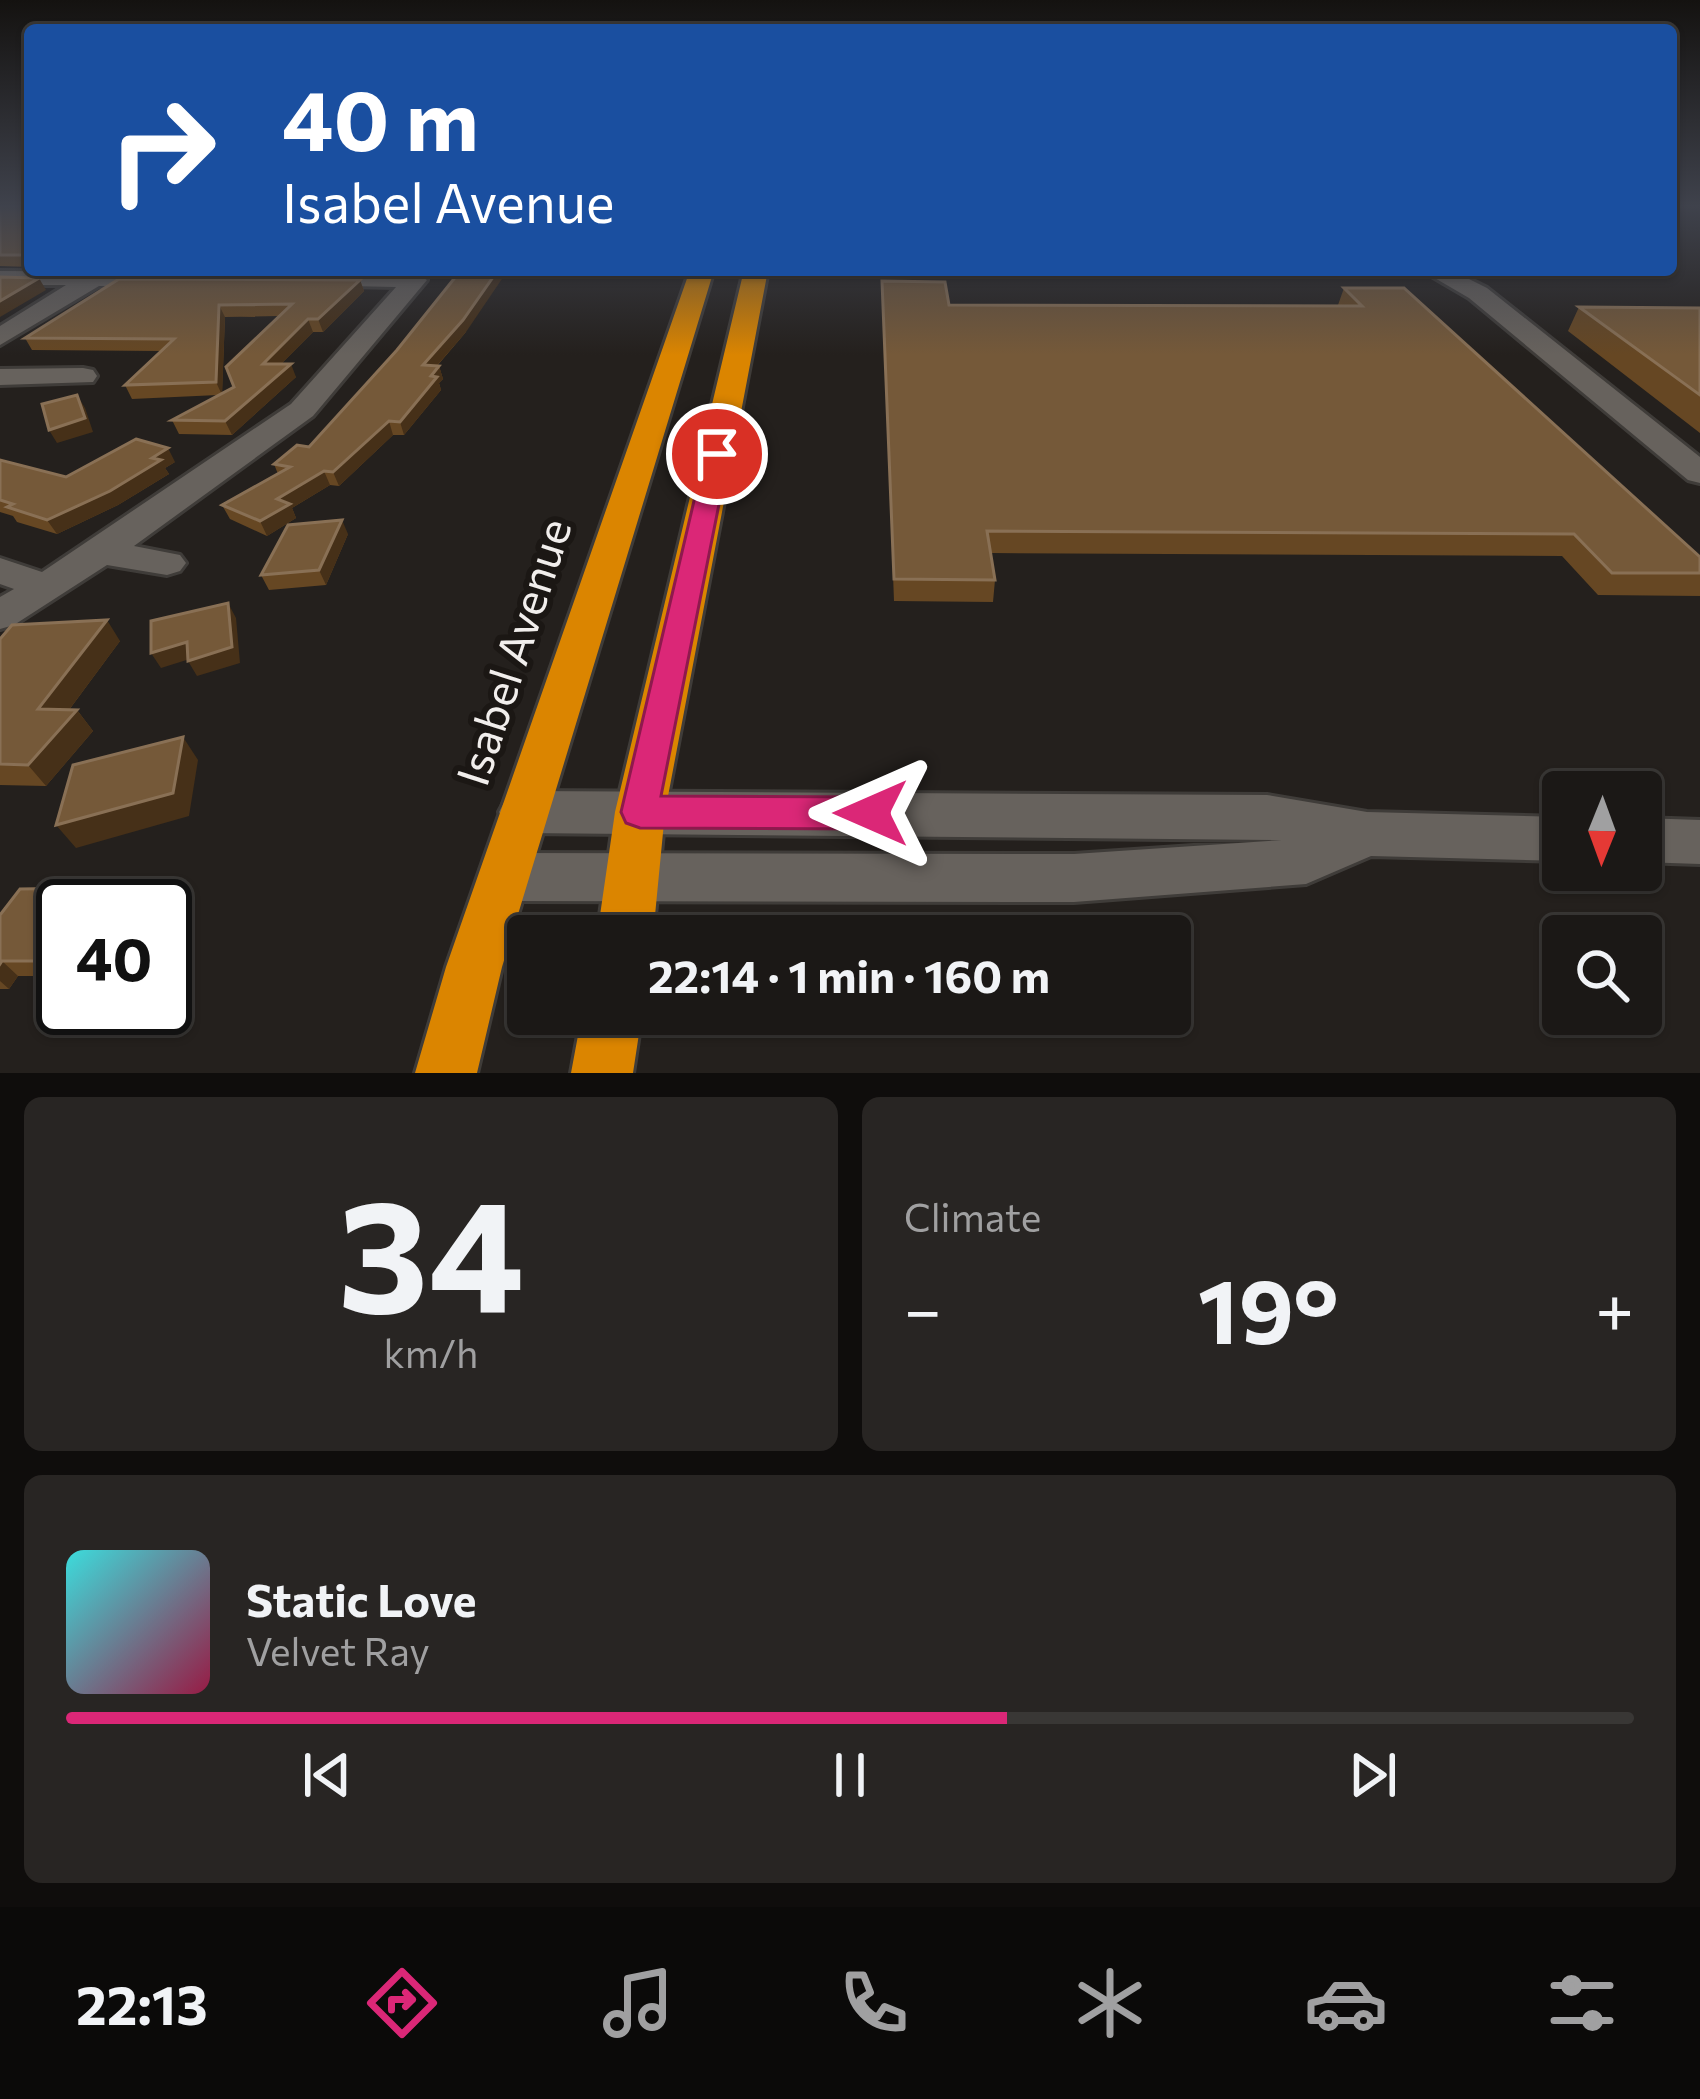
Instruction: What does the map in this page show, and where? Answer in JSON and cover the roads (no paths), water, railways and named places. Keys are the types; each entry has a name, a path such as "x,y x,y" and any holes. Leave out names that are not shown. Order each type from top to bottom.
{"highway":[{"name":"Isabel Avenue","path":"446,1073 473,967 551,743 700,276"},
{"path":"629,915 640,812 755,276"},
{"path":"602,1073 608,1035"}],"street":[{"path":"1445,276 1478,293 1700,473"},
{"path":"0,278 184,279"},
{"path":"0,337 92,279"},
{"path":"0,615 101,552 302,410 415,280 277,280"},
{"path":"0,377 83,376"},
{"path":"101,552 167,563"},
{"path":"0,570 46,587"},
{"path":"524,812 1268,816 1367,834 1542,838"},
{"path":"506,877 1074,878 1306,861 1367,834"},
{"path":"1662,841 1700,842"}]}
